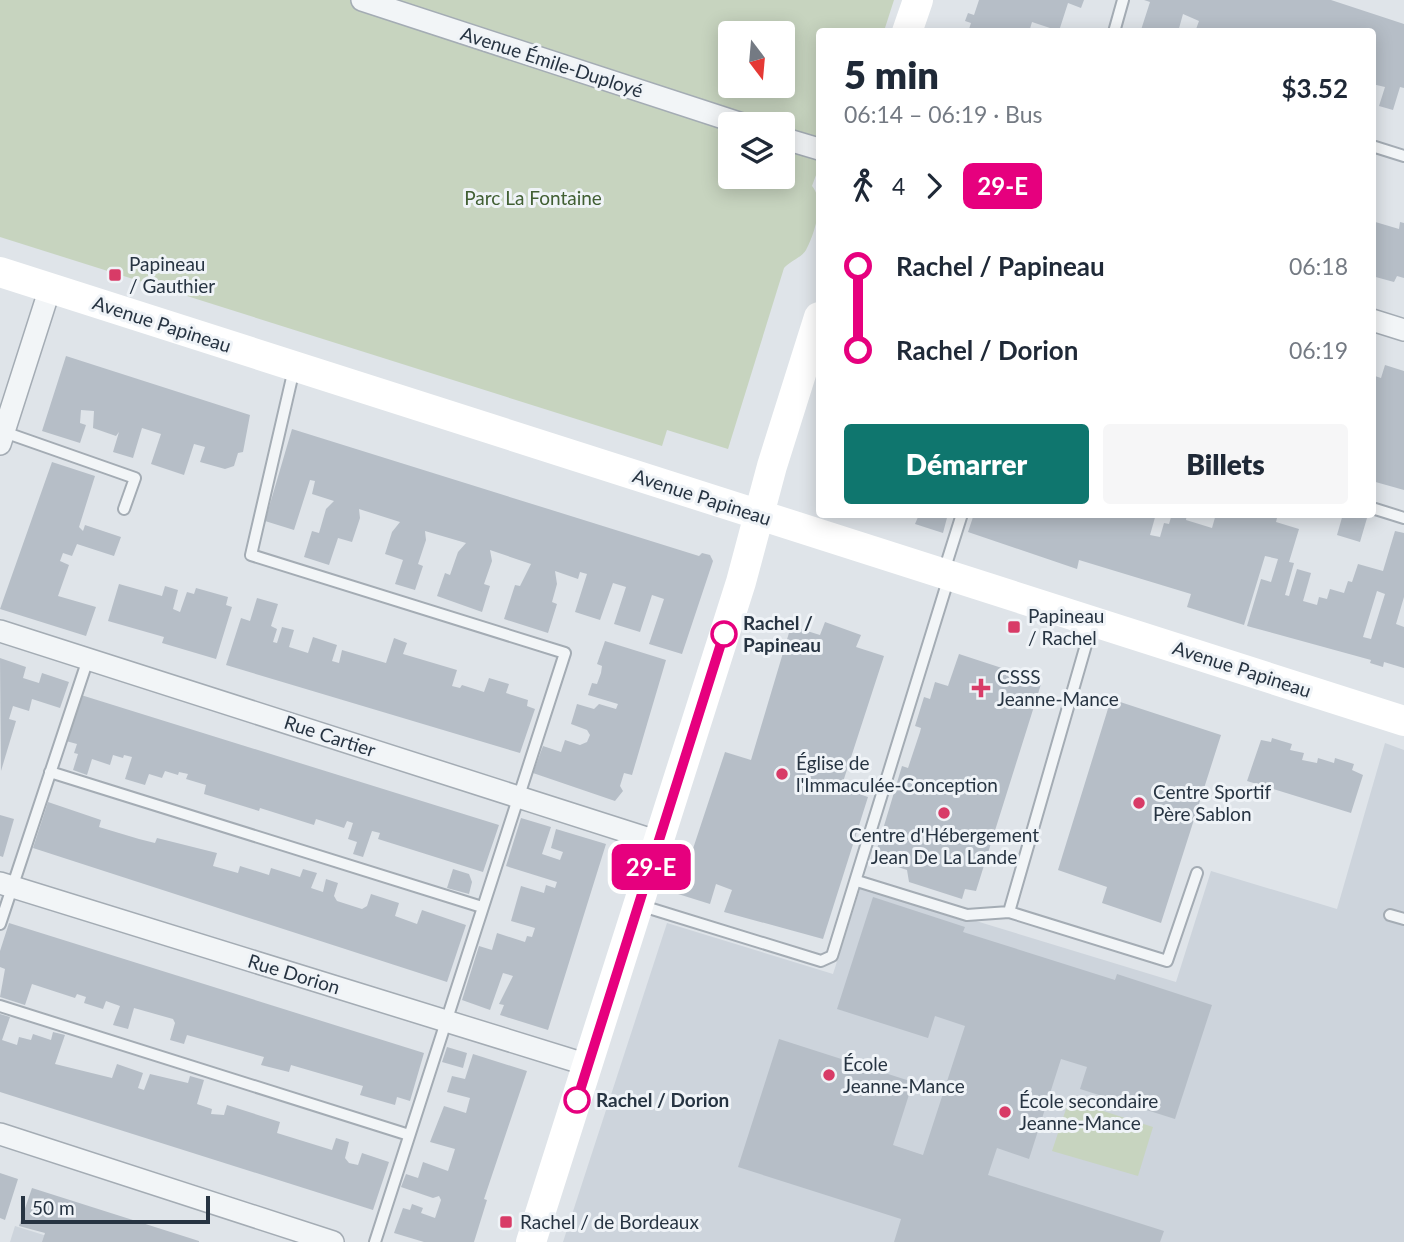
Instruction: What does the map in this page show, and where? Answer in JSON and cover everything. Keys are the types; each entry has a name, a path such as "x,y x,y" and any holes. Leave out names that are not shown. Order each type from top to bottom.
{"main road":[{"path":"909,28 918,0"},
{"name":"Avenue Papineau","path":"0,272 1404,721"},
{"path":"531,1242 659,842 816,327"}],"street":[{"name":"Avenue Émile-Duployé","path":"362,0 718,116"},
{"path":"795,142 816,148"},
{"path":"2,438 50,288"},
{"path":"1376,321 1404,330"},
{"name":"Rue Cartier","path":"0,631 659,842"},
{"name":"Rue Dorion","path":"6,885 588,1065"},
{"path":"0,1134 333,1242"}],"lane":[{"path":"1115,28 1124,0"},
{"path":"1376,147 1404,156"},
{"path":"295,366 251,555 565,653 375,1242"},
{"path":"2,438 34,440 135,478 124,509"},
{"path":"1376,509 1404,518"},
{"path":"639,905 821,961 832,956 857,881 961,518"},
{"path":"1009,912 1093,622"},
{"path":"0,924 6,885 50,772 88,659"},
{"path":"50,772 482,907"},
{"path":"857,881 967,915 1009,912 1167,961 1197,873"},
{"path":"1390,915 1404,919"},
{"path":"0,1006 409,1135"}],"shaded area":[{"name":"École secondaire Jeanne-Mance","path":"1385,743 1404,750 1404,1242 563,1242 667,923 833,974 861,886 1176,982 1211,871 1337,909"},
{"path":"15,1226 66,1242 10,1242"}],"green space":[{"name":"Parc La Fontaine","path":"0,0 894,0 885,28 816,28 816,175 812,186 816,192 816,222 806,250 784,268 728,449 667,430 662,446 0,237"},
{"path":"1069,1100 1153,1127 1138,1176 1052,1151"}],"building":[{"path":"979,0 1084,0 1081,8 1068,3 1060,28 1032,22 1030,28 969,28 971,23 965,21 968,13 974,15"},
{"path":"1144,0 1331,0 1404,24 1404,88 1400,87 1393,110 1379,106 1385,87 1376,85 1376,28 1196,28 1199,21 1183,14 1179,28 1142,28 1150,2"},
{"path":"1376,222 1399,229 1400,222 1404,223 1404,278 1397,276 1394,282 1376,277"},
{"path":"66,356 250,415 243,452 238,453 234,466 225,469 200,462 205,447 194,444 184,475 151,464 161,434 142,428 133,458 113,452 119,432 116,436 93,428 94,411 81,410 80,423 86,425 80,443 42,431"},
{"path":"1385,365 1404,371 1404,490 1376,482 1376,376 1381,378"},
{"path":"292,429 699,556 702,553 710,555 713,561 682,654 649,644 664,599 652,595 640,632 614,624 626,587 613,583 600,620 575,612 587,574 580,572 578,579 555,571 557,584 552,602 557,604 548,633 504,619 515,585 520,586 531,564 490,550 492,561 484,584 490,586 482,612 437,596 445,573 450,575 458,552 466,543 425,531 426,540 418,564 423,566 415,590 395,584 403,560 385,554 392,532 400,522 359,509 360,518 352,542 338,538 329,565 304,557 312,531 319,533 326,509 334,501 312,494 315,481 310,480 294,530 265,521"},
{"path":"52,462 95,476 79,527 83,531 85,525 121,537 114,556 77,544 72,556 63,553 60,561 69,565 58,596 96,607 86,636 0,609"},
{"path":"918,518 947,518 943,533 915,524"},
{"path":"973,518 1155,518 1150,535 1160,537 1164,523 1169,524 1171,518 1186,518 1212,528 1215,518 1277,518 1276,522 1299,529 1289,562 1294,563 1285,595 1289,596 1297,569 1311,573 1303,601 1317,605 1319,597 1327,599 1330,589 1344,593 1348,581 1352,582 1358,564 1383,571 1395,531 1404,533 1404,597 1396,624 1404,627 1404,668 1384,662 1383,667 1370,663 1371,660 1247,626 1261,579 1271,582 1278,559 1265,556 1244,625 1187,607 1191,594 1079,560 1077,569 968,532","holes":["1377,591 1385,594 1371,639 1363,637"]},
{"path":"1342,518 1367,518 1360,542 1337,535"},
{"path":"119,584 162,596 165,586 178,590 173,609 180,612 187,592 194,594 196,588 228,597 226,605 232,607 216,659 162,643 164,637 108,621"},
{"path":"257,598 278,604 271,626 277,629 273,642 277,643 282,627 294,630 289,647 308,653 313,637 337,645 332,661 339,663 342,650 386,663 394,638 407,643 403,654 457,670 452,686 460,688 462,685 484,692 489,678 509,684 506,693 528,700 527,706 535,709 520,753 226,665 241,618 250,621"},
{"name":"Église de l'Immaculée-Conception","path":"825,622 861,635 856,647 884,656 841,788 868,797 823,939 724,912 732,890 716,884 710,904 678,894 725,752 751,760 791,626 820,635"},
{"path":"605,641 666,660 632,775 624,773 620,786 623,791 615,801 533,773 543,746 561,752 565,740 580,745 587,742 590,735 587,730 571,724 577,704 594,709 599,704 616,709 618,704 588,695 592,683 597,684 601,673 602,666 597,664"},
{"name":"Centre d'Hébergement Jean De La Lande","path":"959,654 1042,681 976,891 965,889 962,899 909,882 907,870 874,859 902,766 908,768 920,732 921,728 915,726 924,697 930,699 935,682 948,686"},
{"path":"0,658 26,667 23,678 39,683 42,673 69,682 60,708 32,699 29,711 13,706 9,719 16,721 1,771"},
{"path":"81,695 499,825 483,872 378,839 380,833 372,831 363,857 353,854 357,842 348,839 353,823 347,821 344,828 316,819 314,825 260,808 259,811 204,794 206,785 186,779 188,774 179,772 178,775 165,771 162,778 149,774 145,785 125,779 132,757 124,755 123,758 113,755 110,765 92,759 87,775 73,770 78,754 74,753 77,744 66,741"},
{"name":"Centre Sportif Père Sablon","path":"1111,699 1221,735 1161,923 1102,903 1107,887 1058,870"},
{"path":"1272,738 1292,744 1290,750 1304,753 1302,760 1317,763 1318,758 1334,763 1335,758 1354,764 1352,770 1363,775 1351,813 1247,781 1261,740 1271,742"},
{"path":"48,802 101,820 99,827 155,843 157,838 217,853 213,866 238,873 240,866 269,875 271,868 300,877 303,869 317,873 311,888 323,892 326,879 338,883 334,896 337,901 362,909 367,906 371,894 399,903 395,916 417,924 422,910 466,925 447,982 33,848"},
{"path":"0,815 14,819 3,857 0,856"},
{"path":"521,818 551,827 542,854 560,860 563,852 551,848 556,829 606,844 548,1030 500,1015 504,1005 499,1004 513,976 503,973 490,1010 462,1000 479,946 492,950 497,933 525,942 527,936 532,937 535,928 511,921 521,886 544,893 546,885 555,888 557,882 506,866"},
{"path":"453,869 469,874 472,882 469,894 447,888"},
{"name":"École Jeanne-Mance","path":"873,897 965,927 963,932 1115,980 1117,974 1212,1005 1175,1119 1080,1089 1087,1067 1061,1059 1029,1159 997,1148 988,1175 1164,1231 1160,1242 894,1242 901,1219 738,1167 779,1039 913,1082 893,1145 923,1155 965,1026 935,1016 928,1038 837,1009"},
{"path":"9,923 424,1053 410,1101 397,1097 395,1105 360,1095 363,1086 291,1065 289,1072 261,1065 264,1057 187,1035 184,1044 170,1040 175,1023 173,1019 134,1008 128,1029 113,1025 120,1006 106,1001 103,1009 84,1003 86,997 77,994 75,998 32,984 25,1005 0,997 5,969 0,967 0,951"},
{"path":"0,1014 10,1017 2,1040 17,1045 19,1037 31,1040 33,1034 51,1040 53,1032 65,1035 55,1064 112,1078 117,1064 143,1073 138,1088 144,1090 150,1074 188,1083 190,1076 204,1080 197,1104 212,1109 211,1114 224,1115 227,1105 280,1122 277,1133 332,1150 336,1138 349,1142 345,1158 349,1163 358,1165 362,1153 389,1162 373,1210 0,1092"},
{"path":"447,1047 467,1053 463,1068 442,1062"},
{"path":"473,1054 527,1071 484,1199 487,1200 474,1242 424,1242 394,1233 403,1208 410,1210 412,1204 423,1208 421,1213 435,1218 441,1200 439,1196 433,1198 401,1187 406,1174 418,1178 423,1162 448,1171 455,1149 430,1142 444,1106 466,1113 470,1098 447,1092 452,1076 465,1079"},
{"path":"0,1173 18,1179 5,1220 0,1218"},
{"path":"32,1188 199,1242 42,1242 45,1233 19,1226"}],"bus line":[{"name":"29-E","path":"577,1100 724,634"}],"place":[{"name":"Papineau / Gauthier","path":"115,275"},
{"name":"Papineau / Rachel","path":"1014,627"},
{"name":"Rachel / Papineau","path":"724,634"},
{"name":"CSSS Jeanne-Mance","path":"981,688"},
{"name":"Église de l'Immaculée-Conception","path":"782,774"},
{"name":"Centre Sportif Père Sablon","path":"1139,803"},
{"name":"Centre d'Hébergement Jean De La Lande","path":"944,813"},
{"name":"École Jeanne-Mance","path":"829,1075"},
{"name":"Rachel / Dorion","path":"577,1100"},
{"name":"École secondaire Jeanne-Mance","path":"1005,1112"},
{"name":"Rachel / de Bordeaux","path":"506,1222"}]}
